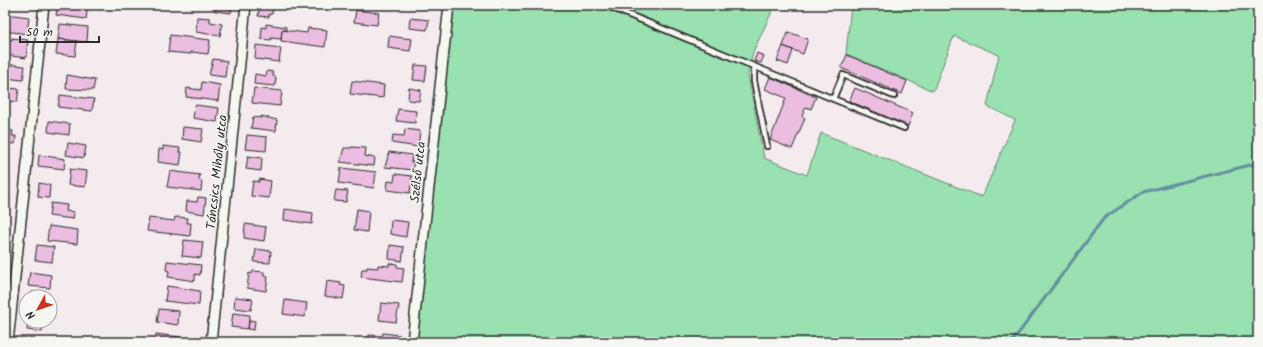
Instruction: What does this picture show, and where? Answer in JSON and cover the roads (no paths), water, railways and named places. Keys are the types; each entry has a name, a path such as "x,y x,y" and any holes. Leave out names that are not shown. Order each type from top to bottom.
{"street":[{"path":"8,342 44,5"},
{"name":"Táncsics Mihály utca","path":"212,342 246,5"},
{"name":"Szélső utca","path":"412,342 449,5"}],"lane":[{"path":"605,5 904,128"},
{"path":"754,66 754,81 767,146"},
{"path":"833,99 843,75 894,96"}],"waterway":[{"path":"1012,342 1104,218 1143,192 1258,163"}]}
